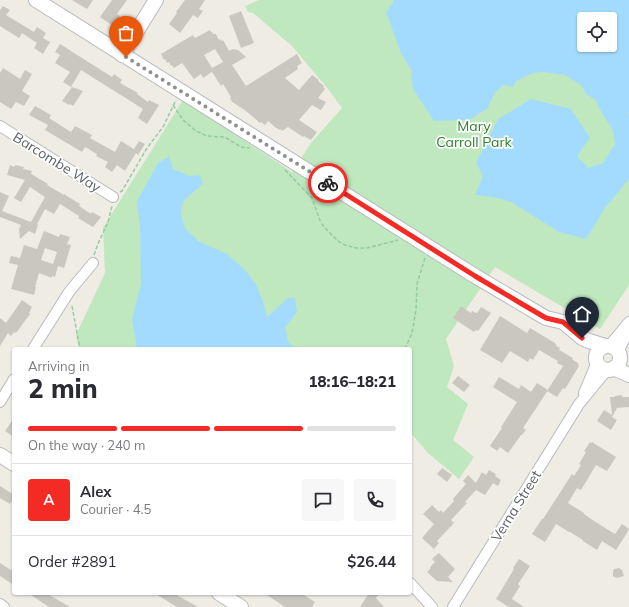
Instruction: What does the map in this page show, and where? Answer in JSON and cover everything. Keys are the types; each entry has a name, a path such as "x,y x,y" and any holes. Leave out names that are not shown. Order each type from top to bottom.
{"street":[{"path":"36,0 475,276 546,318 563,322 629,375"},
{"path":"122,55 156,0"},
{"name":"Barcombe Way","path":"1,130 113,197"},
{"path":"34,347 69,292 93,263"},
{"name":"Verna Street","path":"610,359 629,322"},
{"name":"Verna Street","path":"453,607 580,404 629,330"},
{"path":"0,402 12,383"},
{"path":"0,456 12,463"},
{"path":"412,585 432,607"},
{"path":"222,595 240,607"},
{"path":"0,604 4,607"}],"path":[{"path":"93,263 95,251 108,222 113,197 122,191 147,148 163,128 177,97"},
{"path":"173,106 184,120 196,131 207,136 228,138 241,147 256,149"},
{"path":"284,170 312,198 321,223 338,241 345,246 367,248 401,239"},
{"path":"406,347 412,333 416,310 417,284 425,261 425,256"},
{"path":"72,304 80,347"}],"green space":[{"name":"Mary Carroll Park","path":"259,0 629,0 629,285 600,329 495,267 446,339 454,366 447,387 468,404 453,440 474,457 459,479 428,453 412,434 412,347 79,347 76,335 105,273 103,228 183,100 292,172 311,143 342,108 292,46 253,13 248,12 245,6"}],"water":[{"path":"393,0 629,0 629,179 605,208 586,239 559,232 511,202 493,197 475,195 483,176 476,163 498,119 531,99 571,109 590,138 577,156 588,168 603,163 615,144 613,131 596,100 586,94 582,86 565,75 543,72 533,73 516,81 513,87 504,85 495,92 488,108 469,120 434,121 413,89 411,70 401,53 386,12"},
{"path":"169,156 173,169 189,176 200,175 203,184 183,201 181,214 185,228 198,241 227,254 246,271 257,286 267,317 288,298 295,298 297,311 285,327 288,342 294,347 137,347 132,319 141,284 140,226 137,201 158,163"}],"building":[{"path":"72,0 93,0 87,9"},
{"path":"112,0 127,0 117,14 120,16 113,26 100,17"},
{"path":"185,0 205,0 199,9 203,11 198,18 193,15 180,33 169,24"},
{"path":"3,6 10,10 6,15 34,32 37,27 46,33 43,38 50,42 43,54 34,48 37,43 22,33 19,38 0,26 0,10"},
{"path":"241,11 254,43 241,48 229,16"},
{"path":"210,30 213,34 216,34 219,40 223,40 229,51 233,49 238,50 246,57 232,65 246,86 297,54 302,63 297,66 298,69 285,78 299,90 312,75 319,80 318,81 324,86 323,87 325,89 318,98 326,102 321,110 312,105 299,120 317,132 311,140 304,136 303,137 288,127 282,131 268,121 265,125 261,122 260,123 231,101 231,97 223,84 221,86 212,72 203,78 201,74 194,79 182,63 174,68 169,62 167,63 165,59 164,60 161,54 193,35 195,38","holes":["215,49 223,62 212,68 204,55"]},
{"path":"60,44 112,77 114,74 122,80 120,83 138,93 137,94 148,102 149,100 159,105 147,124 138,118 143,109 81,70 71,87 63,82 70,72 55,63 60,55 55,52"},
{"path":"3,68 20,79 25,70 32,74 22,91 30,96 24,106 16,102 11,109 0,102 0,73"},
{"path":"72,87 83,91 73,106 62,101"},
{"path":"35,106 51,115 49,118 71,132 75,126 92,135 90,138 115,152 121,141 134,149 139,141 145,144 138,155 136,153 125,171 117,165 112,172 105,167 108,162 96,156 97,154 85,147 82,152 45,130 48,125 29,115"},
{"path":"10,165 14,167 15,165 24,167 23,169 32,171 31,174 48,184 47,185 80,204 79,206 91,214 92,212 101,217 93,227 60,204 54,214 45,209 37,224 35,234 29,231 20,239 19,229 21,225 0,217 0,192 9,196 2,211 31,222 45,197 30,187 21,202 14,198 25,180 7,175"},
{"path":"44,231 59,237 60,234 70,237 67,244 71,245 64,268 58,266 55,277 52,276 52,278 39,273 34,295 11,289 18,265 9,263 11,256 20,258 24,245 37,249","holes":["45,248 57,252 53,264 41,260"]},
{"path":"22,300 32,307 29,313 30,314 16,333 14,332 11,336 8,333 0,346 0,318 6,323"},
{"path":"461,306 471,313 472,311 477,313 481,307 491,313 478,331 476,330 474,332 453,318"},
{"path":"500,316 527,333 530,328 555,343 557,345 556,346 560,348 559,350 573,358 572,359 579,364 565,389 563,388 557,397 547,391 563,366 557,363 558,361 539,350 533,360 530,358 528,362 510,351 502,363 480,350"},
{"path":"458,376 470,385 464,392 452,383"},
{"path":"499,377 519,389 521,385 531,392 537,383 548,390 523,428 526,430 508,453 500,447 497,451 490,446 517,402 493,387"},
{"path":"622,395 622,397 629,397 629,407 617,408 612,417 617,420 611,430 597,421 604,410 612,415 610,397"},
{"path":"12,421 12,436 5,431"},
{"path":"590,442 616,457 607,471 596,465 581,490 577,488 568,503 615,534 622,524 629,529 616,550 602,541 597,550 556,524 545,542 532,534 572,474 574,476 581,465 579,464 586,452 584,451"},
{"path":"442,468 452,475 447,482 437,474"},
{"path":"489,470 496,474 495,476 501,480 498,486 493,483 485,495 476,490 465,502 467,503 451,520 454,523 437,541 439,543 434,549 422,538 434,524 423,514 432,505 439,512 441,510 443,513 466,484 463,481 468,475 476,483 482,472 486,475"},
{"path":"0,486 12,494 12,502 10,504 0,498"},
{"path":"439,553 455,569 448,577 453,582 437,581 427,572 435,562 432,559"},
{"path":"519,559 530,566 518,584 520,586 512,599 524,607 509,607 496,599"},
{"path":"0,563 12,571 12,584 0,576"},
{"path":"619,568 622,570 624,576 617,578 613,576 613,572 614,569"},
{"path":"31,595 49,595 70,607 49,607"},
{"path":"157,595 177,595 198,607 177,607"},
{"path":"267,595 304,595 315,602 312,607 285,607"},
{"path":"368,595 378,595 376,598 384,607 360,607"}],"way so far":[{"path":"126,57 328,183"}],"route":[{"path":"328,183 522,304 546,318 563,322 582,338"}]}
